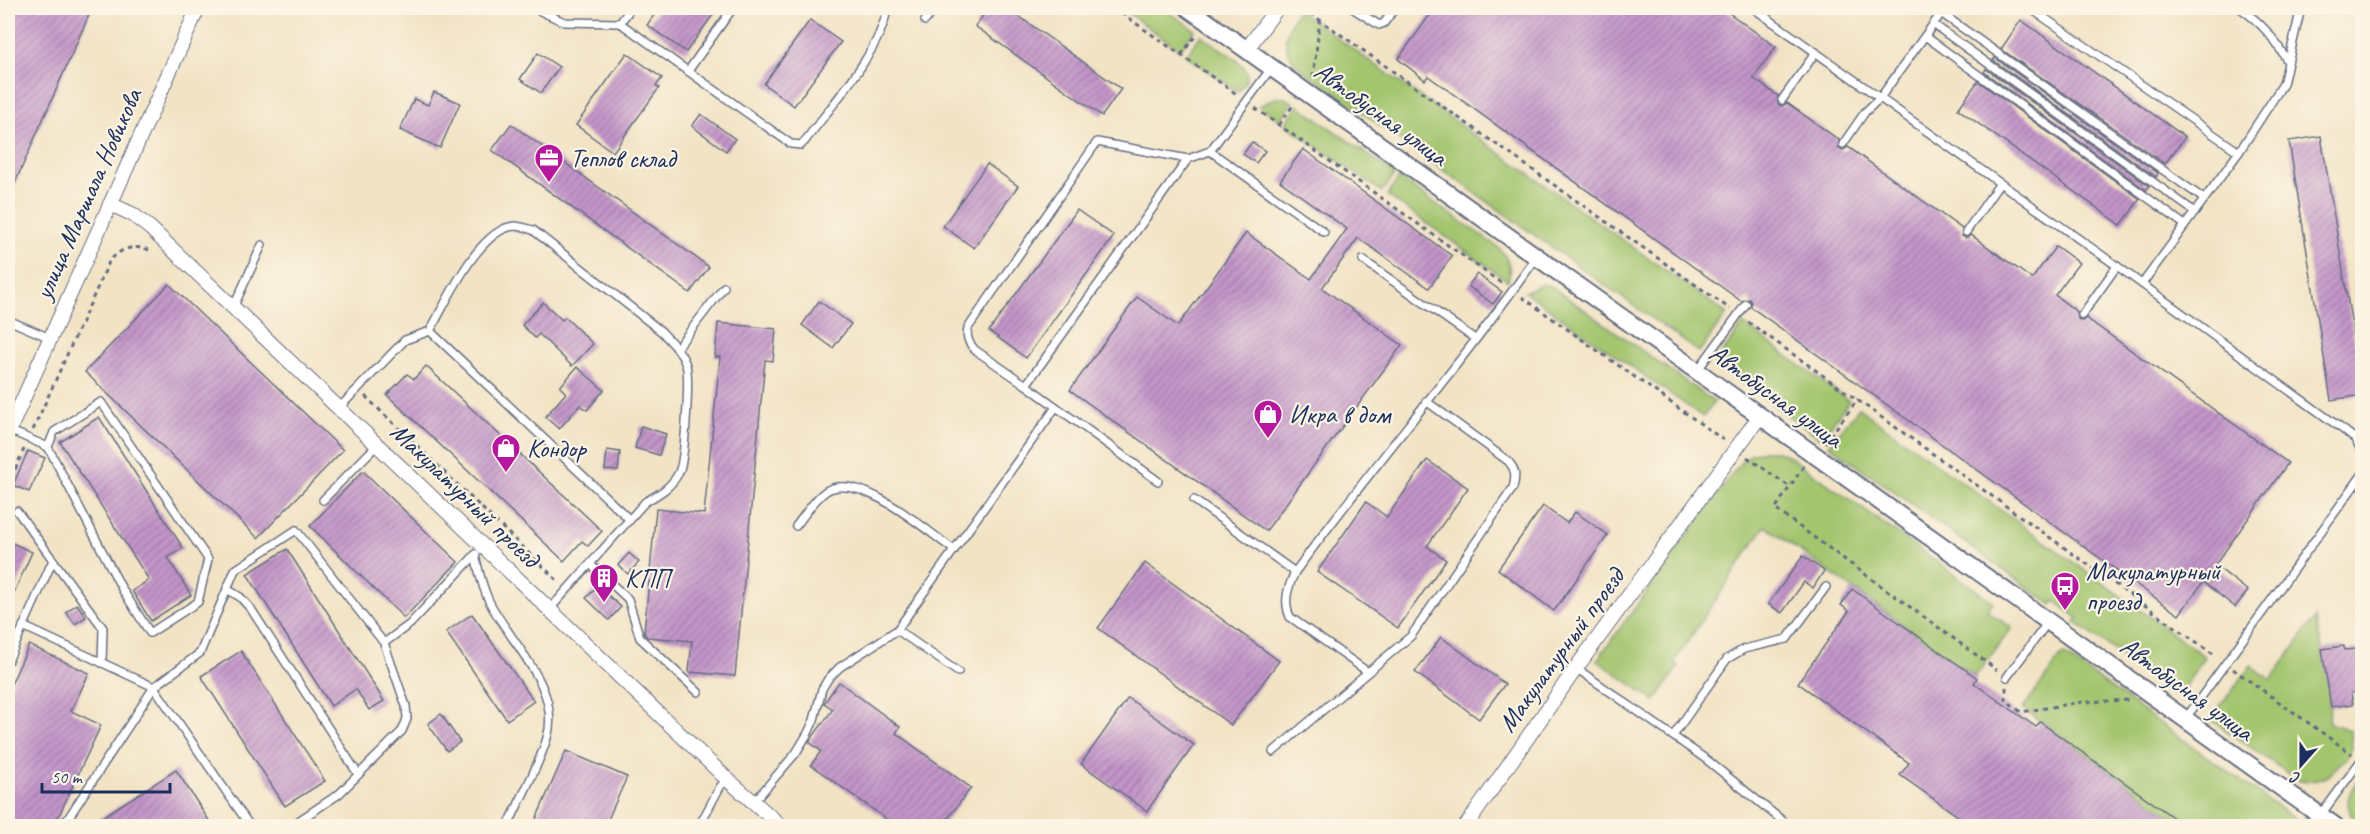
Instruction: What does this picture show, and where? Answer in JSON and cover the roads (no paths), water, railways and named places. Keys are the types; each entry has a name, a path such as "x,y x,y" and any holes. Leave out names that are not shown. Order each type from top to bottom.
{"street":[{"name":"улица Маршала Новикова","path":"8,431 198,8"},
{"name":"Автобусная улица","path":"1188,8 2335,826"},
{"path":"1247,49 1277,8"},
{"name":"Макулатурный проезд","path":"110,204 132,214 150,228 377,445 480,551 550,609 727,779 781,826"},
{"name":"Макулатурный проезд","path":"1466,826 1576,668 1760,416"}],"lane":[{"path":"534,8 564,22 620,23 790,144 801,145 873,48 883,29 887,8"},
{"path":"620,23 631,8"},
{"path":"688,71 733,8"},
{"path":"925,21 935,8"},
{"path":"1352,8 1378,25 1384,23 1395,8"},
{"path":"1753,8 2345,431 2355,439 2362,452"},
{"path":"2030,8 2239,152"},
{"path":"2240,8 2260,22 2275,40 2288,62"},
{"path":"2142,284 2239,152 2283,84 2301,8"},
{"path":"1843,144 1865,112 1880,98 1943,10 2204,199"},
{"path":"1933,24 2195,212"},
{"path":"1925,36 2185,225"},
{"path":"1782,100 1816,52"},
{"path":"1158,481 975,350 966,335 968,328 1097,142 1188,159 1210,151 1272,67"},
{"path":"1210,151 1324,232"},
{"path":"1026,386 1188,159"},
{"path":"1966,232 2000,183"},
{"path":"339,408 405,340 430,331 476,254 498,232 514,226 533,230 662,332 677,348 687,366 684,454 679,473 666,490 645,502 550,609"},
{"path":"234,308 262,245"},
{"path":"1368,672 1290,617 1286,607 1287,594 1295,572 1350,497 1538,257"},
{"path":"1363,260 1475,339"},
{"path":"2082,315 2117,266"},
{"path":"677,348 724,287"},
{"path":"1697,371 1746,304"},
{"path":"8,320 50,338"},
{"path":"430,331 630,520"},
{"path":"1273,752 1411,636 1513,488 1516,477 1508,460 1426,401"},
{"path":"8,431 48,447 122,589 150,633 198,602 208,559 101,402 54,432 48,447"},
{"path":"753,803 796,753 814,720 822,689 828,679 840,667 897,630 1056,407"},
{"path":"322,500 377,445"},
{"path":"2185,719 2362,475"},
{"path":"796,526 827,490 849,486 882,499 954,550"},
{"path":"1194,500 1295,572"},
{"path":"17,511 103,628 102,663"},
{"path":"63,826 154,687 200,653 235,570 296,530 384,643 406,706 407,719 402,731 339,794 291,826"},
{"path":"384,643 410,624 480,551"},
{"path":"480,551 481,581 490,602 537,676 549,717 547,738 508,826"},
{"path":"8,661 53,560"},
{"path":"591,565 628,599 640,638 698,692"},
{"path":"1673,736 1727,659 1744,649 1787,639 1826,587"},
{"path":"227,589 240,597 251,609 358,774"},
{"path":"2007,677 2048,622"},
{"path":"23,626 154,687 250,826"},
{"path":"897,630 958,672"},
{"path":"2362,640 2362,648"},
{"path":"1576,668 1707,760 1789,826"},
{"path":"2320,816 2362,760"},
{"path":"699,826 720,787 727,779"}],"place":[{"name":"Теплов склад","path":"549,184"},
{"name":"Икра в дом","path":"1268,440"},
{"name":"Кондор","path":"506,474"},
{"name":"КПП","path":"604,604"},
{"name":"Макулатурный проезд","path":"2065,612"}]}
